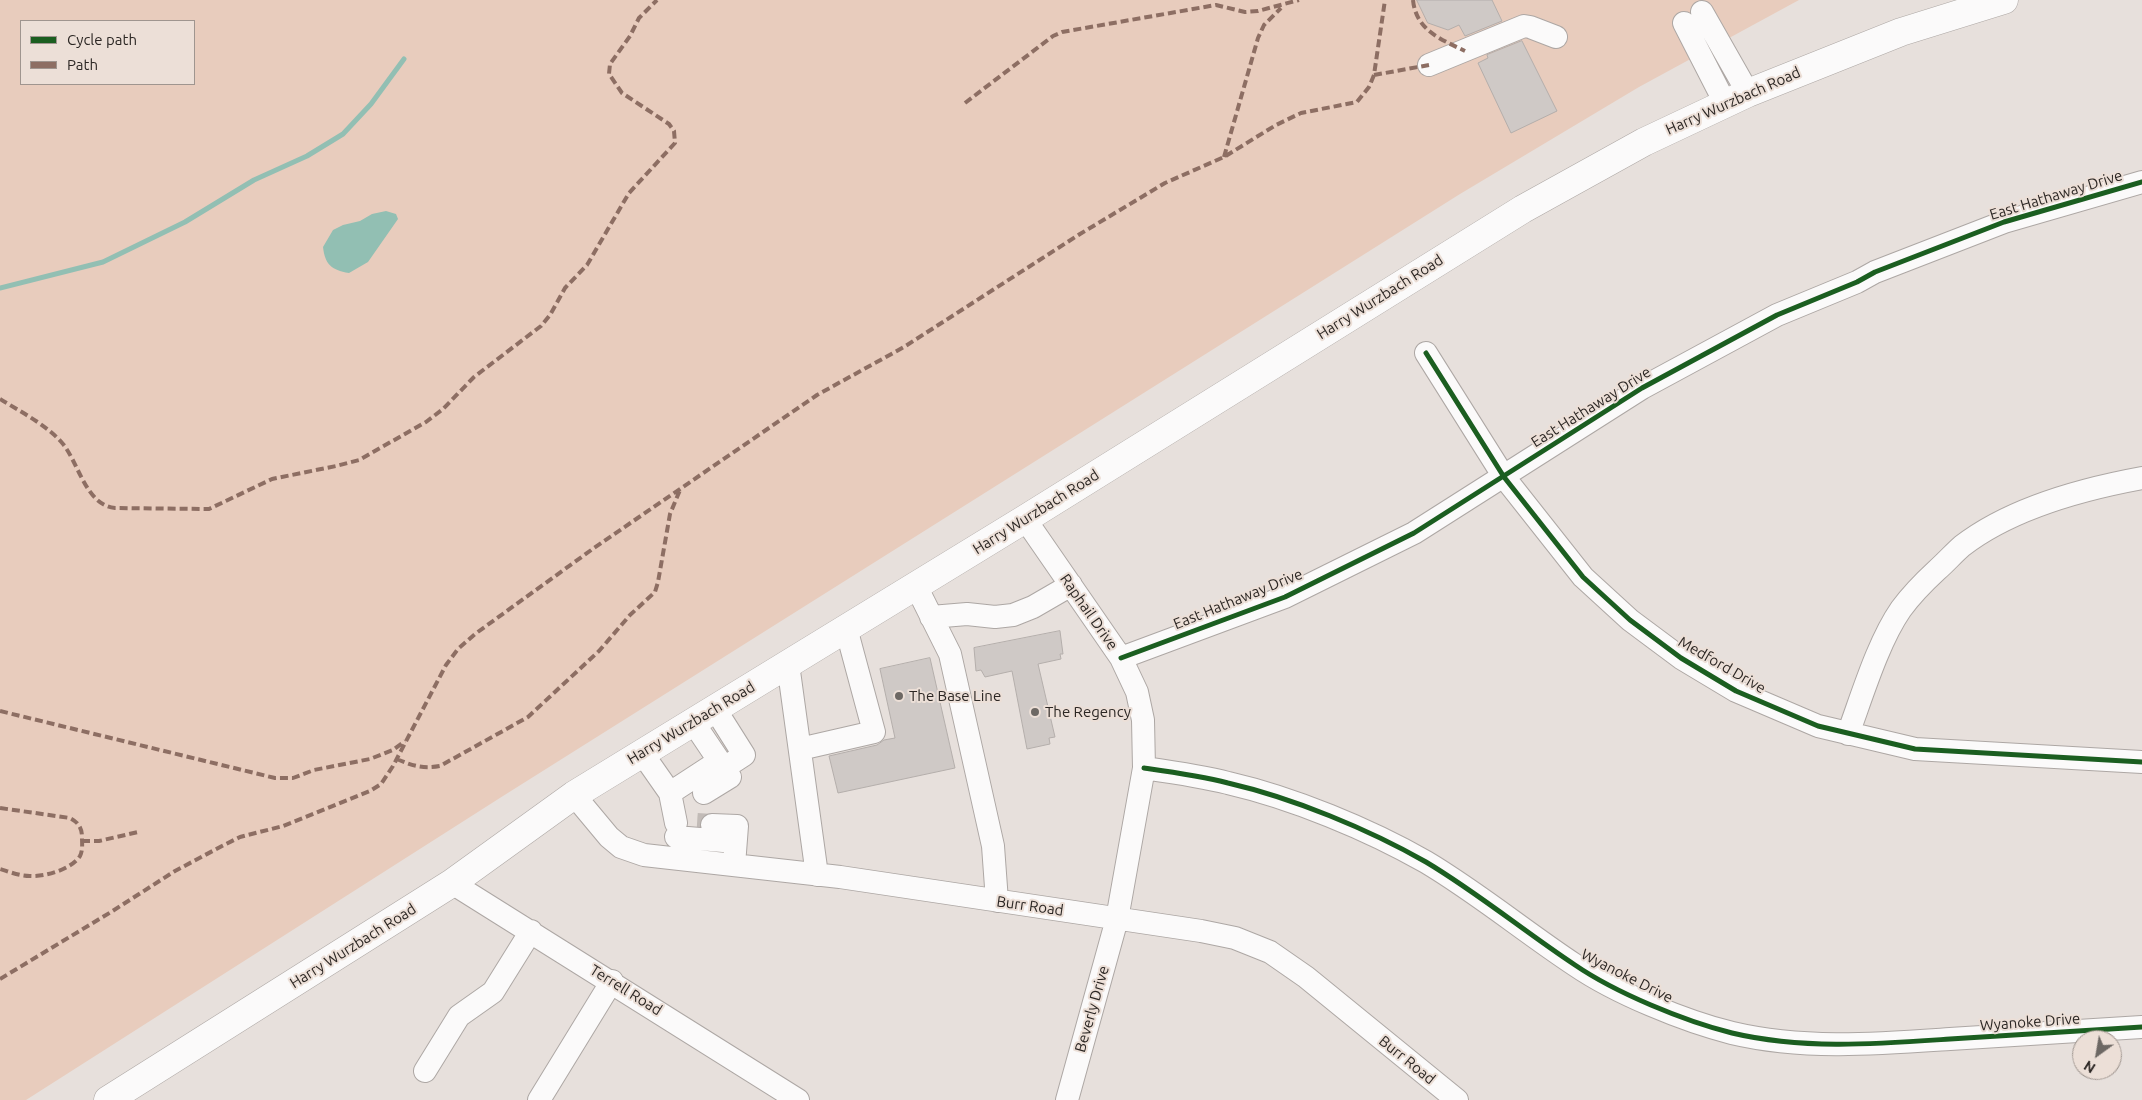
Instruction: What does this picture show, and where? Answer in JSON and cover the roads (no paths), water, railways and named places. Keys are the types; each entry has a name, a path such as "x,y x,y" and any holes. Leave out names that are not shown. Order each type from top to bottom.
{"main road":[{"name":"Harry Wurzbach Road","path":"108,1100 452,883 574,795 1025,519 1523,209 1644,142 1737,98 1901,32 2004,0"}],"street":[{"path":"1693,18 1737,98"},
{"path":"1429,65 1524,26 1556,37"},
{"name":"East Hathaway Drive","path":"1121,658 1285,597 1414,533 1642,388 1777,315 1857,282 1876,272 2004,222 2142,182"},
{"name":"Medford Drive","path":"1426,353 1504,477 1583,577 1630,620 1681,658 1736,691 1818,726 1914,748 2142,762"},
{"path":"1848,734 1877,656 1900,610 1916,589 1962,546 1986,530 2012,517 2069,495 2142,478"},
{"name":"Raphail Drive","path":"1025,519 1121,658 1137,692 1143,720 1144,768 1117,919"},
{"path":"931,617 967,614 995,617 1013,614 1033,607 1071,585"},
{"path":"916,586 950,654 993,846 997,901"},
{"path":"800,749 874,732 846,628"},
{"path":"788,664 817,875"},
{"path":"686,818 721,765 744,755 704,715"},
{"path":"642,753 686,818 736,842"},
{"path":"686,818 730,777 721,765"},
{"name":"Wyanoke Drive","path":"1144,768 1227,782 1286,799 1404,850 1429,864 1505,915 1577,967 1640,999 1685,1018 1733,1033 1801,1044 1858,1045 2142,1028"},
{"name":"Burr Road","path":"574,795 610,837 622,847 644,855 686,818 734,865 997,901 1234,938 1270,952 1306,977 1457,1100"},
{"path":"686,818 737,826 734,865"},
{"name":"Terrell Road","path":"452,883 612,981 798,1100"},
{"name":"Beverly Drive","path":"1067,1100 1117,919"},
{"path":"424,1071 459,1016 493,992 531,932"},
{"path":"538,1100 612,981"}],"waterway":[{"path":"0,288 103,262 185,222 254,180 307,156 343,134 371,104 404,59"}],"tunnel":[{"path":"697,824 712,825"}],"place":[{"name":"The Base Line","path":"899,696"},
{"name":"The Regency","path":"1035,712"}]}
